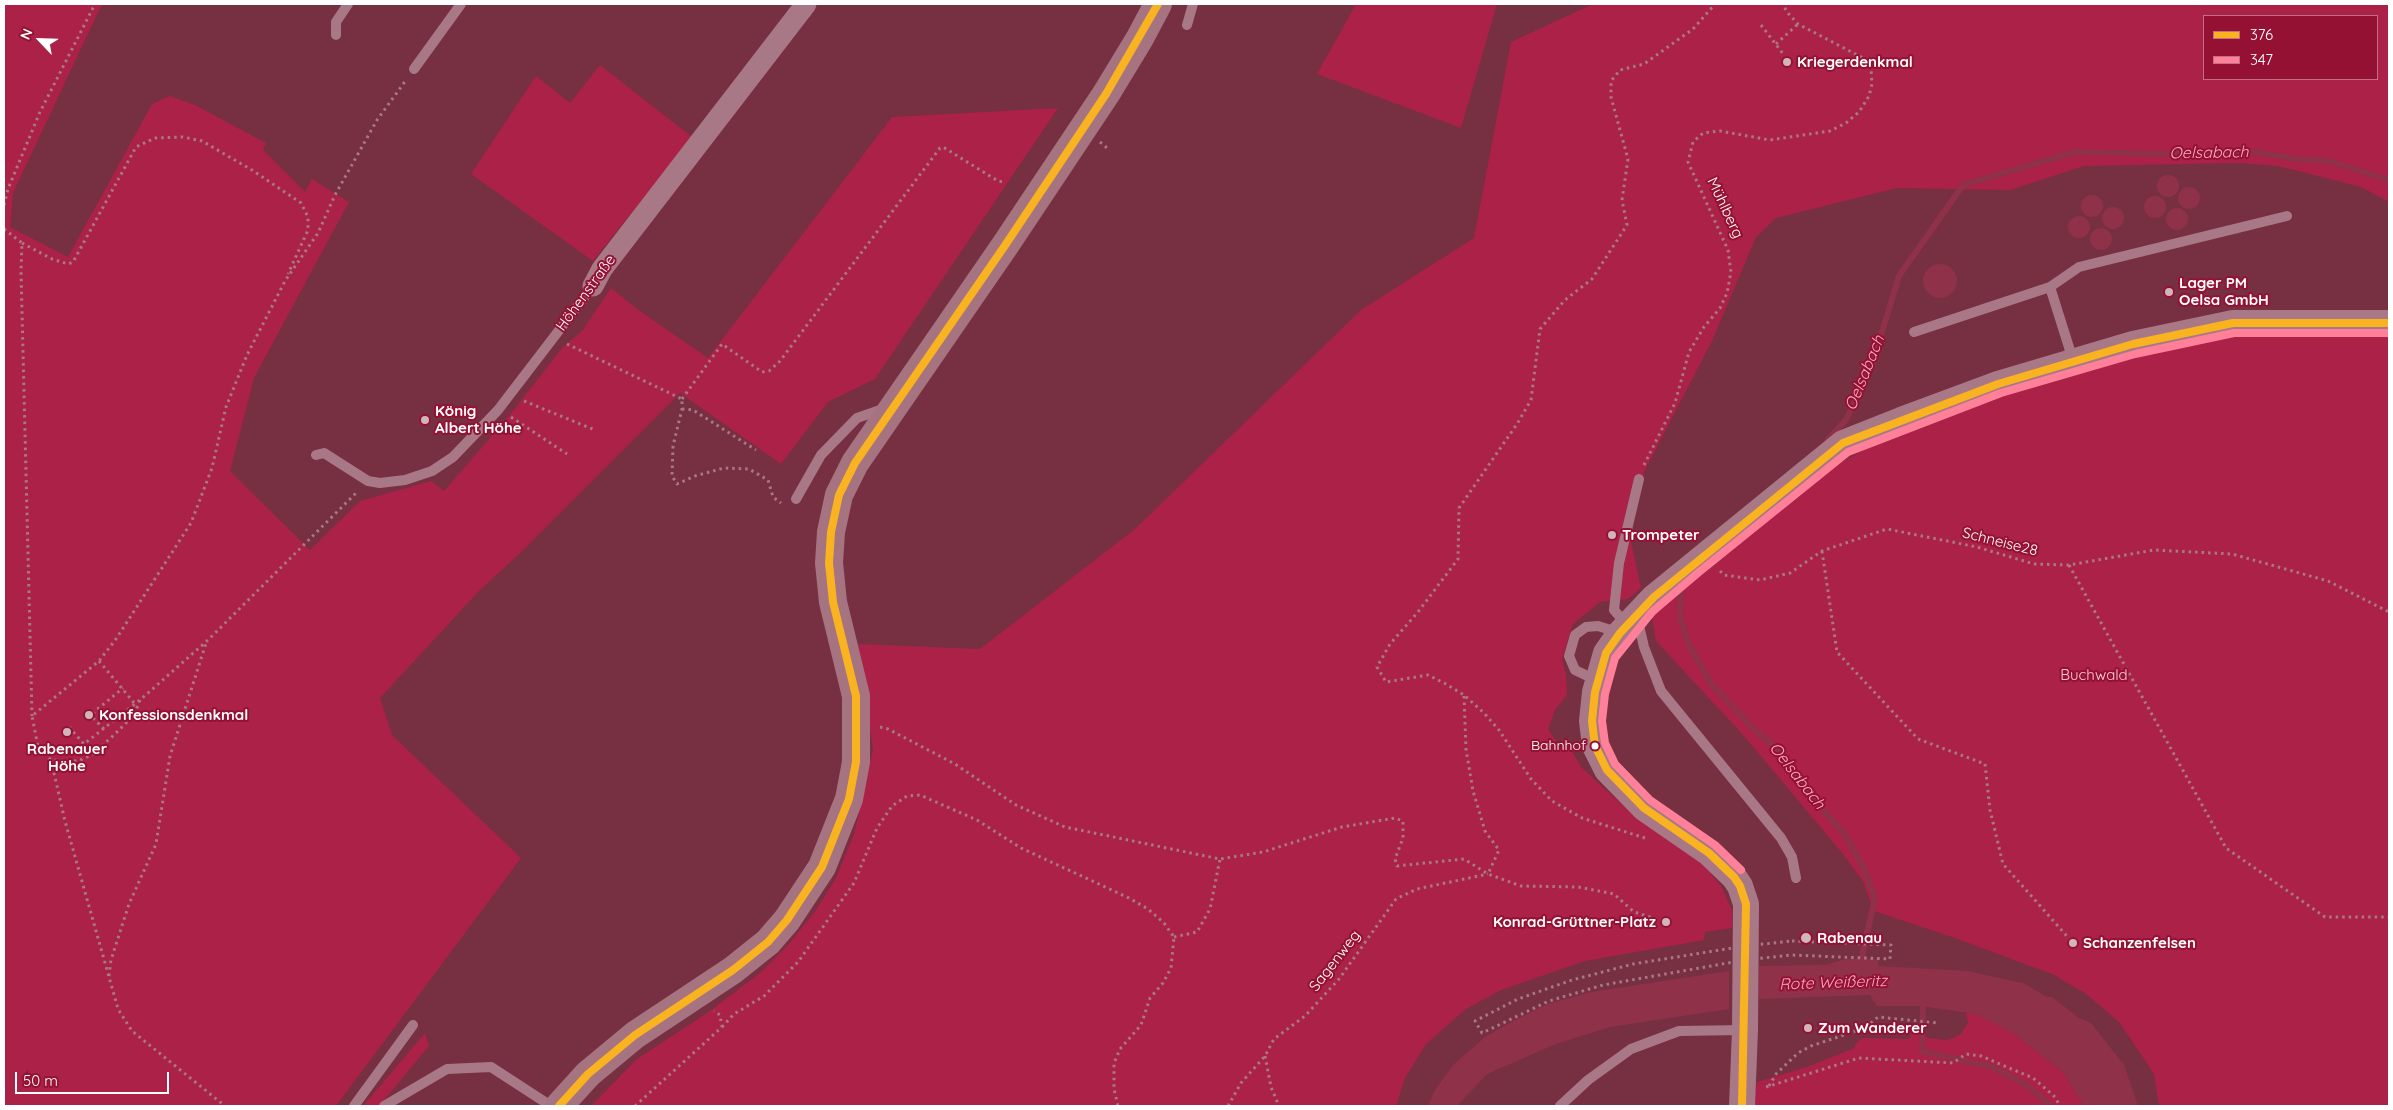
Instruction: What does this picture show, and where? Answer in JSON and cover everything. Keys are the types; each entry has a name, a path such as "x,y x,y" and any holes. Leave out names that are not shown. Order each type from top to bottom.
{"main road":[{"path":"559,1106 588,1074 635,1035 733,970 768,942 787,920 822,867 849,798 856,762 856,696 833,602 829,563 831,532 839,495 855,463 1006,244 1106,94 1158,4"}],"street":[{"name":"Höhenstraße","path":"593,286 602,269 806,4"},
{"path":"1743,1100 1746,904 1740,886 1709,852 1644,808 1608,770 1595,746 1592,721 1598,681 1606,654 1628,624 1690,567 1843,443 1998,384 2133,344 2233,323 2389,323"}],"lane":[{"path":"336,35 336,22 348,4"},
{"path":"414,69 461,4"},
{"path":"1186,25 1193,4"},
{"path":"1914,332 2050,287 2079,268 2287,216"},
{"name":"Höhenstraße","path":"368,481 380,483 405,480 432,471 453,457 511,396 593,286"},
{"path":"2050,287 2073,362"},
{"path":"796,499 821,455 857,418 894,405"},
{"path":"316,455 324,453 368,481"},
{"path":"1639,479 1619,563 1614,610 1628,624 1644,647 1661,691 1781,838 1792,857 1796,878"},
{"path":"1598,681 1575,670 1569,656 1575,636 1586,627 1628,624"},
{"path":"354,1106 413,1025"},
{"path":"1560,1106 1588,1080 1631,1050 1678,1031 1745,1030"},
{"path":"384,1106 447,1069 491,1067 550,1106"}],"path":[{"path":"4,205 8,188 40,112 95,4"},
{"path":"1679,833 1651,840 1582,818 1552,801 1531,779 1499,730 1464,695 1428,675 1386,682 1377,667 1390,644 1418,612 1458,559 1459,508 1517,424 1531,400 1540,329 1565,300 1592,279 1628,225 1622,200 1628,159 1612,97 1611,81 1620,70 1644,64 1693,29 1715,4"},
{"name":"Mühlberg","path":"1639,479 1675,403 1689,352 1704,326 1720,308 1727,293 1730,279 1728,250 1688,162 1693,142 1703,134 1720,131 1770,140 1830,130 1846,123 1859,112 1869,96 1872,84 1872,69 1862,58 1798,24 1786,11 1784,4"},
{"path":"1776,44 1798,24"},
{"path":"1761,25 1784,55"},
{"path":"285,282 318,233 335,195 377,120 414,69"},
{"path":"4,230 22,243 52,259 68,264 73,262 136,147 155,138 182,137 202,141 252,170 301,203 308,217 308,230 285,282 246,355 226,407 212,468 191,523 116,639 98,662 32,716"},
{"path":"1100,142 1107,148"},
{"path":"796,499 780,503 773,497 768,480 749,469 724,468 695,476 677,484 672,476 673,446 682,409 682,399 722,344 762,372 769,371 780,362 940,148 943,147 998,181 1004,182"},
{"path":"22,243 21,270 32,716 38,747 51,760 108,978 118,1009 132,1031 224,1106"},
{"path":"554,338 682,399"},
{"path":"520,400 595,430"},
{"path":"682,409 693,410 756,450"},
{"path":"508,416 567,454"},
{"path":"69,727 84,744 140,700 208,640 368,481"},
{"name":"Schneise28","path":"1690,567 1724,575 1760,580 1790,573 1822,551 1887,529 1977,547 2034,564 2069,565 2154,550 2232,554 2328,581 2389,612"},
{"path":"1822,551 1837,652 1918,739 1985,764 1990,810 2004,864 2073,944"},
{"path":"2069,565 2226,848 2324,917 2389,918"},
{"path":"108,978 111,960 129,904 156,844 170,756 208,640"},
{"path":"98,662 123,688 135,704"},
{"path":"104,729 93,718 94,712 123,688"},
{"path":"1464,695 1466,749 1473,791 1484,831 1499,850 1488,874"},
{"path":"51,760 78,761 92,755 134,715 140,700"},
{"path":"888,729 955,764 1016,805 1065,827 1220,859 1264,852 1342,827 1395,818 1403,821 1403,838 1395,859 1397,866 1464,859 1488,874 1521,886 1578,887 1614,894 1634,912 1666,922"},
{"path":"635,1106 734,1014 764,996 798,962 854,883 877,828 892,806 907,796 920,795 977,820 1021,848 1129,898 1148,909 1164,923 1174,937 1170,968 1163,983 1150,998 1141,1025 1120,1049 1114,1063 1114,1089 1118,1106"},
{"path":"1174,937 1198,932 1210,910 1220,859"},
{"name":"Sagenweg","path":"1228,1106 1241,1083 1265,1056 1274,1039 1304,1016 1339,979 1396,899 1418,889 1488,874"},
{"path":"1745,958 1633,964 1572,980 1518,999 1475,1022 1482,1033 1549,1001 1603,985 1745,958 1792,941 1892,945 1890,959 1791,955 1745,958"},
{"path":"712,1010 720,1015 722,1027"},
{"path":"1769,1086 1776,1074 1798,1053 1811,1046 1865,1028 1878,1017 1938,1023"},
{"path":"1743,1100 1769,1086 1859,1058 1953,1063 1966,1054 1981,1056 2033,1078 2054,1097 2060,1106"},
{"path":"1265,1056 1271,1087 1279,1106"}],"green space":[{"path":"4,4 102,4 13,193 10,227 68,257 152,104 170,96 195,105 266,143 263,150 305,192 312,179 349,202 254,378 230,471 310,550 360,501 431,481 444,491 509,416 563,347 582,331 611,288 637,309 708,358 892,117 1058,108 875,379 828,402 781,464 680,393 518,555 479,591 380,698 392,735 521,858 336,1106 4,1106"},
{"path":"1356,4 1497,4 1461,128 1317,74"},
{"path":"1593,4 2389,4 2389,202 2361,187 2278,166 2239,163 2084,166 2010,190 1897,188 1776,218 1756,237 1712,341 1644,472 1630,537 1641,588 1628,599 1600,602 1573,624 1562,659 1566,674 1567,695 1555,710 1548,729 1558,744 1571,750 1582,768 1629,811 1710,860 1711,874 1721,886 1732,910 1732,928 1705,932 1704,940 1585,961 1501,990 1466,1009 1426,1044 1405,1078 1396,1106 591,1106 637,1059 707,1013 760,973 788,945 816,910 836,878 854,834 873,750 858,644 980,649 1135,529 1361,310 1474,238 1511,42"},
{"path":"600,65 692,137 593,261 471,174 536,76 570,103"},
{"name":"Buchwald","path":"2389,333 2389,1106 2159,1106 2154,1074 2119,1022 2085,993 2052,974 1952,937 1874,911 1863,881 1843,854 1744,736 1656,641 1652,618 1653,604 1831,468 1864,450 1917,427 1996,397 2126,358 2236,335"},
{"path":"1966,1012 1976,1014 2013,1033 2062,1071 2084,1106 1753,1106 1757,1082 1807,1067 1855,1048 1855,1044 1862,1038 1909,1039 1912,1029 1916,1027 1928,1038 1947,1040 1953,1038 1961,1034 1968,1023"},
{"path":"425,1033 429,1046 379,1106 363,1106"}],"water":[{"path":"2168,175 2176,178 2179,186 2176,194 2168,197 2160,194 2157,186 2160,178"},
{"path":"2189,187 2197,190 2200,198 2197,206 2189,209 2181,206 2178,198 2181,190"},
{"path":"2092,195 2100,198 2103,206 2100,214 2092,217 2084,214 2081,206 2084,198"},
{"path":"2155,196 2163,199 2166,207 2163,215 2155,218 2147,215 2144,207 2147,199"},
{"path":"2113,207 2121,210 2124,218 2121,226 2113,229 2105,226 2102,218 2105,210"},
{"path":"2177,208 2185,211 2188,219 2185,227 2177,230 2169,227 2166,219 2169,211"},
{"path":"2079,216 2087,219 2090,227 2087,235 2079,238 2071,235 2068,227 2071,219"},
{"path":"2101,228 2109,231 2112,239 2109,247 2101,250 2093,247 2090,239 2093,231"},
{"path":"1940,264 1952,269 1957,281 1952,293 1940,298 1928,293 1923,281 1928,269"},
{"name":"Rote Weißeritz","path":"1845,959 1878,959 1878,966 1967,971 2023,983 2047,997 2052,997 2079,1018 2091,1023 2124,1065 2138,1106 2084,1106 2062,1071 2013,1033 1976,1014 1921,1006 1877,1006 1870,995 1759,999 1759,966 1826,965"},
{"path":"1729,971 1729,1009 1610,1027 1556,1044 1487,1074 1457,1106 1428,1106 1435,1090 1453,1065 1485,1037 1548,1004 1591,992"}],"waterway":[{"name":"Oelsabach","path":"1828,439 1846,420 1872,365 1899,276 1963,185 2075,152 2221,155 2257,152 2296,159 2328,161 2389,180"},
{"name":"Oelsabach","path":"1681,586 1680,618 1689,645 1711,684 1754,729 1780,751 1798,781 1846,836 1865,871 1875,898 1860,965"},
{"path":"1923,1000 1922,1051 1992,1067 2025,1084 2051,1106"}],"transit line":[{"name":"376","path":"559,1106 588,1074 635,1035 733,970 768,942 787,920 822,867 849,799 856,762 856,696 833,602 829,563 831,532 839,495 855,463 1006,244 1106,94 1158,4"},
{"name":"376","path":"1742,1106 1746,904 1740,886 1734,877 1709,853 1644,808 1607,770 1595,746 1592,721 1595,692 1606,653 1620,633 1654,597 1843,443 1998,384 2133,344 2233,323 2389,323"},
{"name":"347","path":"1741,870 1715,845 1650,800 1615,764 1605,743 1602,721 1605,694 1615,658 1652,612 1699,572 1848,452 2001,393 2135,354 2234,333 2389,333"}],"place":[{"name":"Kriegerdenkmal","path":"1787,62"},
{"name":"Lager PM Oelsa GmbH","path":"2169,292"},
{"name":"König Albert Höhe","path":"425,420"},
{"name":"Trompeter","path":"1612,535"},
{"name":"Konfessionsdenkmal","path":"89,715"},
{"name":"Rabenauer Höhe","path":"67,732"},
{"name":"Bahnhof","path":"1595,746"},
{"name":"Konrad-Grüttner-Platz","path":"1666,922"},
{"name":"Rabenau","path":"1806,938"},
{"name":"Schanzenfelsen","path":"2073,943"},
{"name":"Zum Wanderer","path":"1808,1028"}]}
